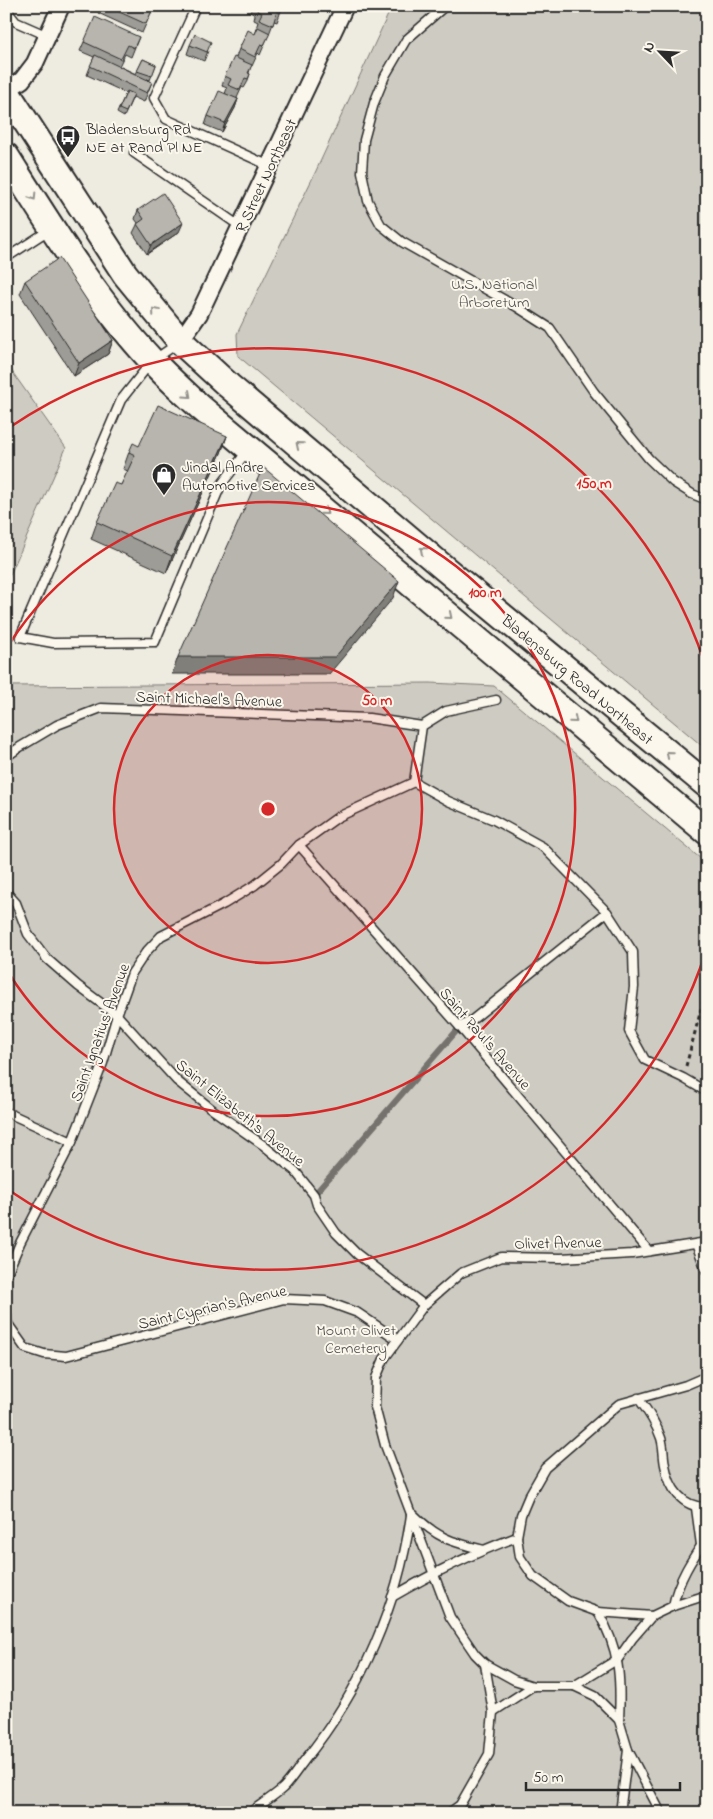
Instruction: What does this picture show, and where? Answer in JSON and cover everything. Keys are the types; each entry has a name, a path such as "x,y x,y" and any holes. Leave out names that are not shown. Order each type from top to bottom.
{"main road":[{"name":"Bladensburg Road Northeast","path":"6,91 125,274 180,341 229,386 444,568 707,785"},
{"name":"Bladensburg Road Northeast","path":"6,156 94,289 152,361 200,407 707,832"},
{"path":"423,595 444,568"}],"street":[{"path":"6,91 22,80 31,69 61,6"},
{"name":"R Street Northeast","path":"180,341 199,314 345,6"}],"lane":[{"path":"196,6 154,98 166,119 270,166"},
{"path":"444,6 406,40 385,76 374,103 364,140 362,172 368,200 381,225 402,242 517,307 550,328 594,392 650,459 673,482 692,494 707,500"},
{"path":"6,9 16,22 48,36"},
{"path":"134,153 241,227"},
{"path":"6,258 52,228"},
{"path":"180,341 152,361 121,400 20,637 53,643 155,642 221,485 250,448"},
{"path":"496,700 446,711 422,726 414,782 448,801 494,820 543,847 607,912 632,952 634,987 629,1032 645,1060 707,1092"},
{"name":"Saint Michael's Avenue","path":"6,757 57,725 101,708 369,718 422,726"},
{"name":"Saint Ignatius' Avenue","path":"6,1276 20,1242 72,1142 103,1063 132,973 146,952 161,936 224,904 255,885 281,864 299,845 338,817 414,782"},
{"name":"Saint Paul's Avenue","path":"299,845 460,1027 649,1252"},
{"name":"Saint Elizabeth's Avenue","path":"6,892 16,904 28,934 47,959 78,986 117,1015 134,1036 177,1081 295,1171 314,1195 317,1205 336,1233 357,1254 424,1305"},
{"path":"460,1027 472,1020 607,912"},
{"path":"6,1112 72,1142"},
{"name":"Olivet Avenue","path":"485,1664 475,1654 450,1617 385,1445 375,1407 376,1378 384,1359 424,1305 461,1273 501,1257 561,1258 632,1254 707,1242"},
{"path":"696,1244 707,1272"},
{"name":"Saint Cyprian's Avenue","path":"6,1309 8,1324 25,1348 44,1354 66,1356 284,1299 325,1301 358,1313 398,1340"},
{"path":"652,1616 598,1612 568,1602 533,1576 520,1557 518,1537 521,1515 528,1496 546,1468 619,1404 686,1385 707,1376"},
{"path":"638,1398 654,1419 662,1441 665,1467 672,1489 696,1508 707,1507"},
{"path":"696,1508 701,1545"},
{"path":"412,1513 427,1528 447,1540 484,1550"},
{"path":"249,1813 282,1788 321,1740 360,1678 392,1597 406,1552 412,1513"},
{"path":"392,1597 433,1573 518,1537"},
{"path":"673,1606 677,1588 707,1537"},
{"path":"574,1686 618,1659 652,1616 673,1606 707,1595"},
{"path":"598,1612 618,1659 619,1720 628,1750 661,1813"},
{"path":"485,1664 514,1680 532,1686 574,1686 595,1696 619,1720"},
{"path":"449,1813 460,1805 489,1754 493,1712 485,1664"},
{"path":"493,1712 532,1686"},
{"path":"620,1813 628,1750"}],"path":[{"path":"683,1078 707,987"}],"green space":[{"name":"U.S. National Arboretum","path":"392,6 707,6 707,750 238,356 237,334 315,173"},
{"path":"6,363 66,448 6,584"},
{"name":"Mount Olivet Cemetery","path":"430,683 494,686 707,864 707,1813 6,1813 6,686"}],"building":[{"path":"106,6 154,6 146,24"},
{"path":"259,6 279,6 282,8 280,13 277,11 273,25 259,19 262,13 257,11"},
{"path":"95,17 139,37 134,48 128,45 121,59 84,42"},
{"path":"258,27 270,33 264,45 261,44 255,57 239,49 248,30 255,34"},
{"path":"195,34 211,42 207,52 190,45"},
{"path":"95,55 152,82 147,93 90,66"},
{"path":"234,57 252,65 248,73 250,74 248,79 245,78 240,90 228,85 231,79 225,76"},
{"path":"143,59 156,65 152,76 137,71"},
{"path":"127,91 134,94 126,112 119,109"},
{"path":"219,91 238,99 225,123 208,116"},
{"path":"163,193 183,223 151,245 137,224 144,219 138,210"},
{"path":"59,258 113,340 79,363 25,281"},
{"path":"158,405 227,436 172,556 97,522 115,483 121,485 135,455 129,452 133,443 139,446"},
{"path":"263,467 399,581 335,657 178,657"}],"waterway":[{"path":"314,1195 460,1027"}],"place":[{"name":"Bladensburg Rd NE at Rand Pl NE","path":"68,158"},
{"name":"Jindal Andre Automotive Services","path":"164,496"}]}
